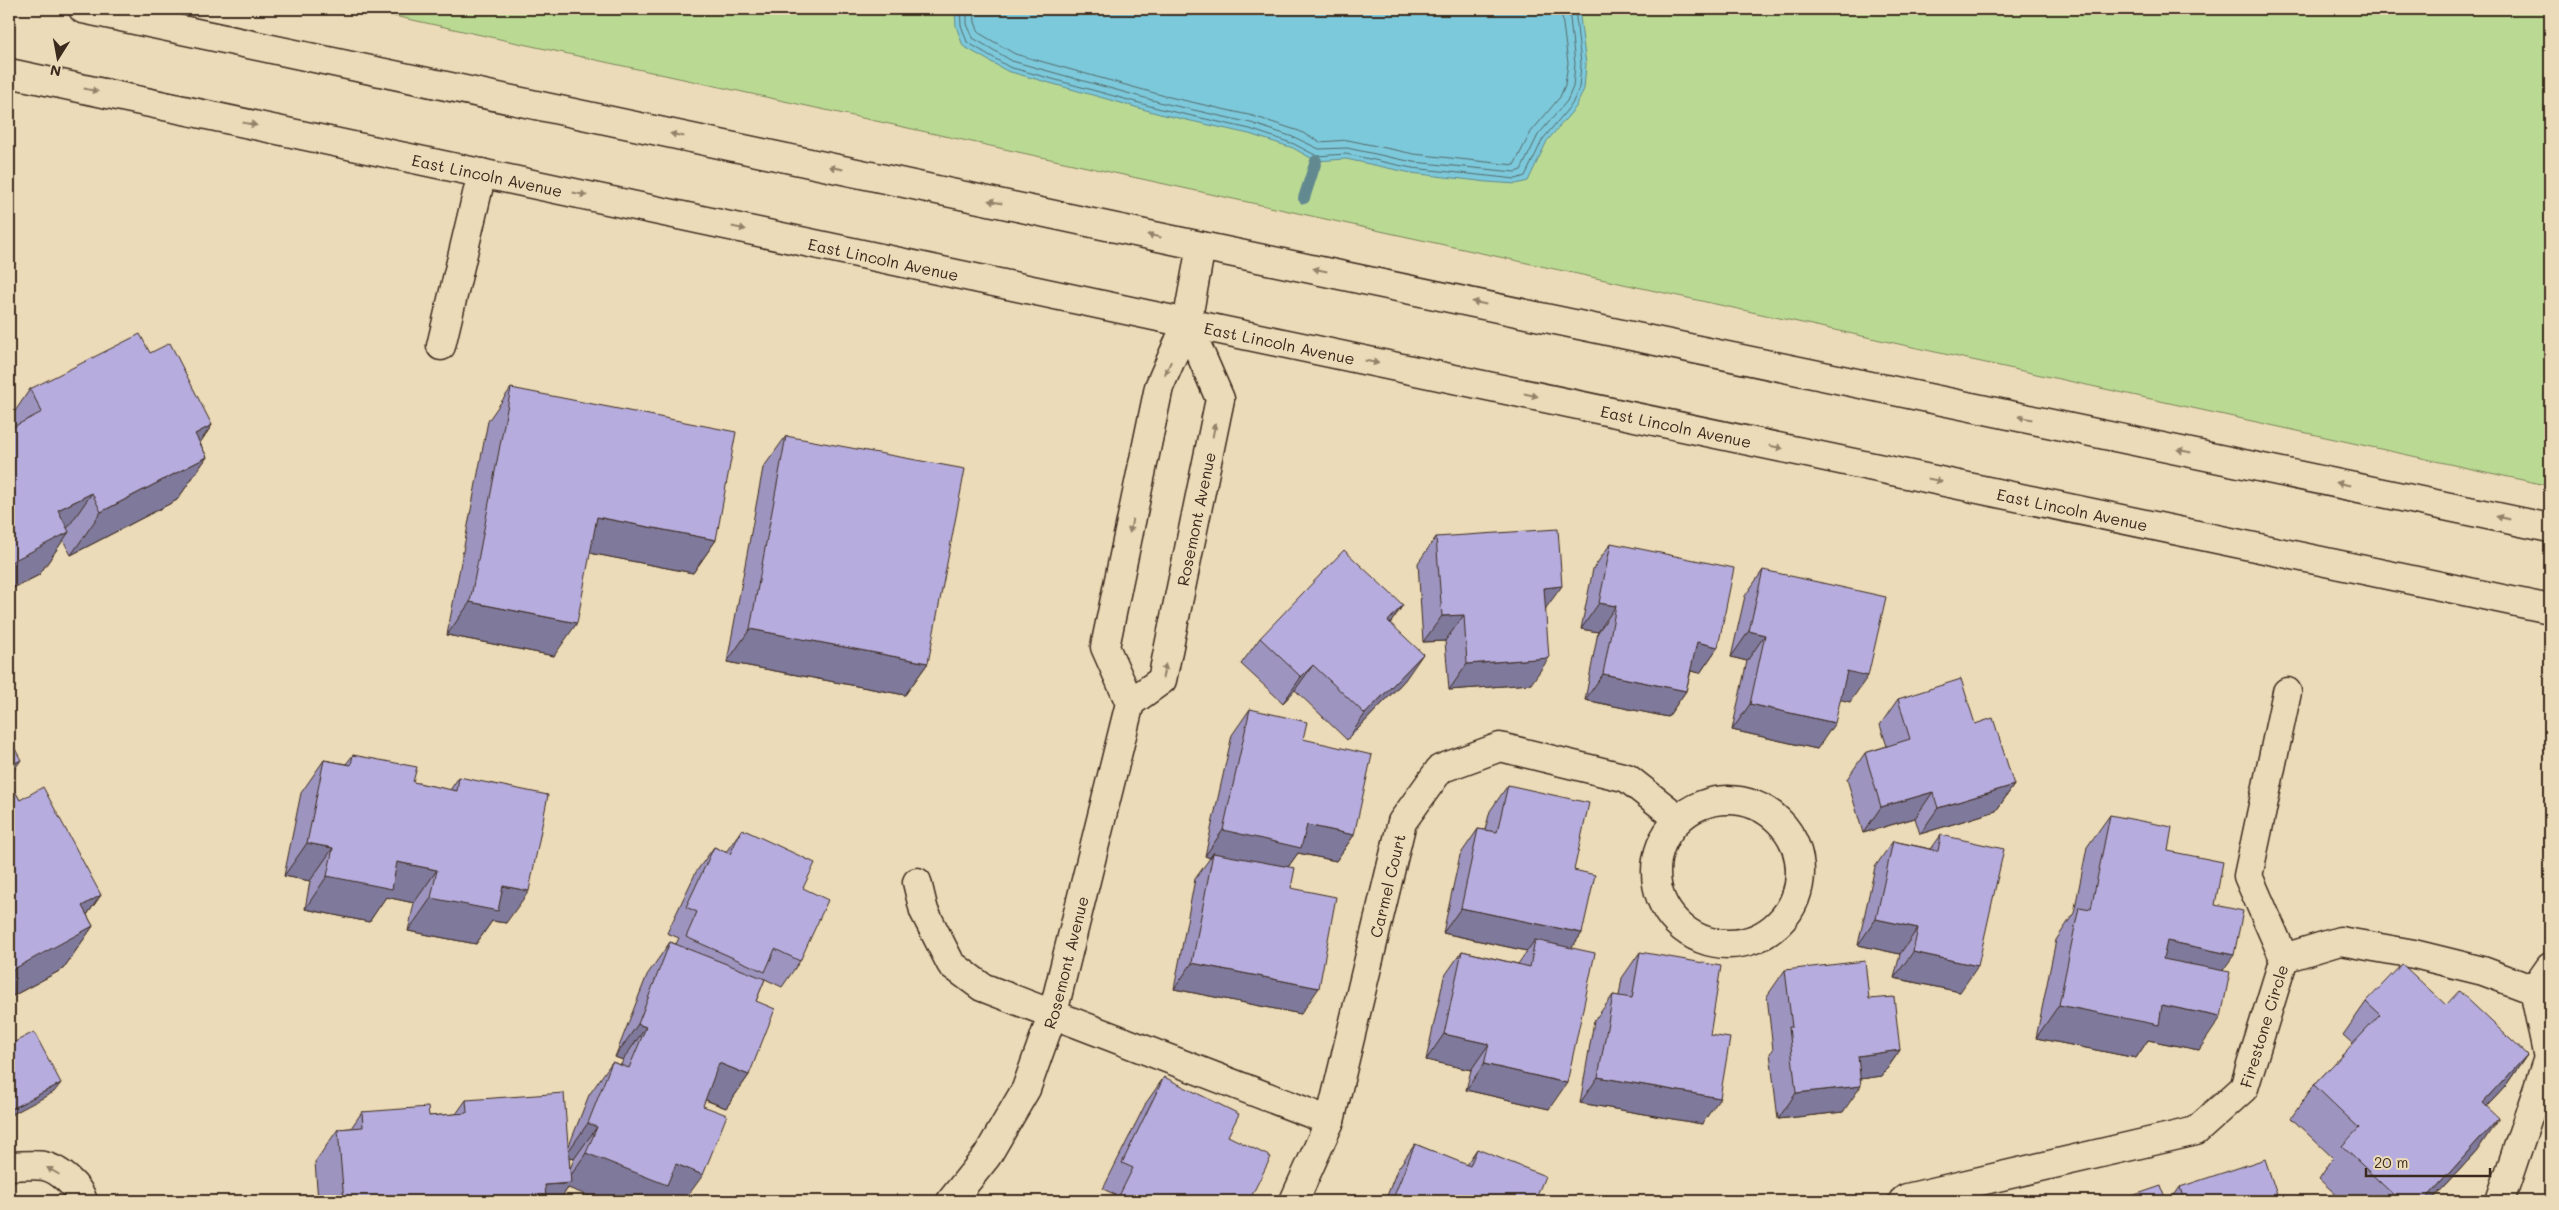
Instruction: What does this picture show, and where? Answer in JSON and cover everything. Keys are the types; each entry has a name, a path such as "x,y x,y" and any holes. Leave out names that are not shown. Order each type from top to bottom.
{"main road":[{"path":"83,9 1201,246 2550,528"},
{"name":"East Lincoln Avenue","path":"9,73 2550,609"},
{"path":"441,346 482,174"},
{"path":"1130,703 1106,647 1159,387 1187,323 1201,246"},
{"name":"Rosemont Avenue","path":"951,1201 987,1156 1026,1089 1053,1013 1130,703 1162,680 1220,399 1187,323"},
{"path":"2284,958 2248,876 2287,692"},
{"name":"Carmel Court","path":"1294,1201 1330,1121 1402,822 1440,769 1500,747 1627,778 1679,818"},
{"path":"1723,800 1747,803 1769,813 1787,830 1797,852 1800,876 1795,899 1782,920 1763,935 1741,943 1718,944 1695,937 1676,923 1663,905 1656,882 1656,859 1664,837 1679,818 1699,806 1723,800"},
{"path":"917,882 924,911 951,964 982,987 1330,1121"},
{"name":"Firestone Circle","path":"1903,1201 1907,1198 2196,1131 2244,1088 2284,958 2340,942 2414,954 2474,969 2534,990"},
{"path":"2500,1201 2548,1058 2534,990 2550,967"},
{"path":"9,1166 46,1166 66,1179 80,1192 83,1201"}],"green space":[{"path":"362,9 2550,9 2550,486"}],"water":[{"path":"955,9 1579,9 1586,64 1584,89 1576,107 1547,141 1528,181 1516,184 1487,182 1411,173 1346,159 1316,161 1293,148 1249,134 1160,114 1007,71 963,46 956,26"}],"building":[{"path":"140,334 150,353 170,343 212,425 195,434 207,457 101,512 92,493 58,510 69,532 9,563 9,423 11,428 42,412 30,389"},
{"path":"511,388 736,432 716,540 597,517 577,623 470,602"},
{"path":"786,436 965,469 928,663 750,629"},
{"path":"1558,529 1562,586 1544,588 1549,658 1467,664 1464,615 1442,616 1436,537"},
{"path":"1611,543 1734,568 1718,647 1697,642 1686,691 1603,674 1616,606 1599,603"},
{"path":"1344,550 1403,605 1388,621 1423,654 1365,714 1313,665 1301,677 1260,638"},
{"path":"1763,570 1886,597 1868,676 1847,671 1835,723 1750,704 1765,635 1749,631"},
{"path":"1961,679 1975,724 1993,718 2014,785 1938,808 1933,792 1881,807 1865,753 1910,739 1898,699"},
{"path":"1250,709 1307,722 1303,739 1372,755 1354,835 1307,825 1301,848 1223,830"},
{"path":"9,738 21,760 9,766"},
{"path":"353,755 417,767 413,782 457,791 459,777 548,795 529,891 503,886 498,911 431,898 437,870 397,862 392,889 327,876 333,848 307,843 324,760 351,765"},
{"path":"9,781 20,800 43,787 101,895 82,906 93,926 12,970 9,964"},
{"path":"1508,785 1589,803 1574,870 1595,875 1582,933 1461,908 1478,829 1497,832"},
{"path":"2110,815 2172,827 2168,851 2223,862 2215,905 2243,911 2234,955 2167,941 2163,959 2230,972 2221,1017 2162,1005 2159,1025 2059,1005 2079,907 2091,909"},
{"path":"742,829 815,863 803,888 828,900 800,961 775,949 765,972 686,937 697,912 686,907 714,847 730,854"},
{"path":"1941,835 2004,849 1978,966 1913,952 1918,928 1876,919 1893,841 1938,851"},
{"path":"1213,853 1295,868 1291,888 1336,897 1319,988 1192,963"},
{"path":"1535,940 1595,953 1567,1083 1484,1064 1489,1044 1444,1034 1462,951 1530,967"},
{"path":"670,942 765,979 756,1001 775,1009 749,1075 719,1063 703,1106 727,1115 703,1175 676,1164 667,1185 586,1153 597,1127 588,1123 612,1062 629,1068 646,1027 638,1024"},
{"path":"1640,952 1721,966 1710,1035 1730,1038 1720,1098 1598,1077 1613,995 1632,998"},
{"path":"1865,961 1869,999 1894,997 1900,1050 1858,1056 1861,1086 1796,1093 1789,1027 1792,1027 1785,970"},
{"path":"2402,964 2446,1005 2459,991 2527,1055 2483,1103 2499,1118 2424,1201 2400,1201 2342,1146 2359,1128 2314,1085 2380,1015 2366,1002"},
{"path":"34,1032 61,1083 9,1110 9,1045"},
{"path":"1164,1077 1239,1114 1228,1136 1271,1157 1249,1201 1130,1201 1119,1196 1133,1168 1122,1163"},
{"path":"564,1093 571,1183 545,1185 546,1201 344,1201 338,1129 363,1127 362,1112 428,1107 429,1116 467,1113 466,1100"},
{"path":"1415,1144 1470,1166 1477,1149 1545,1176 1535,1201 1392,1201"},
{"path":"2265,1159 2279,1201 2184,1201 2180,1187"},
{"path":"2161,1186 2166,1201 2117,1201"}],"waterway":[{"path":"1304,198 1316,161"}]}
